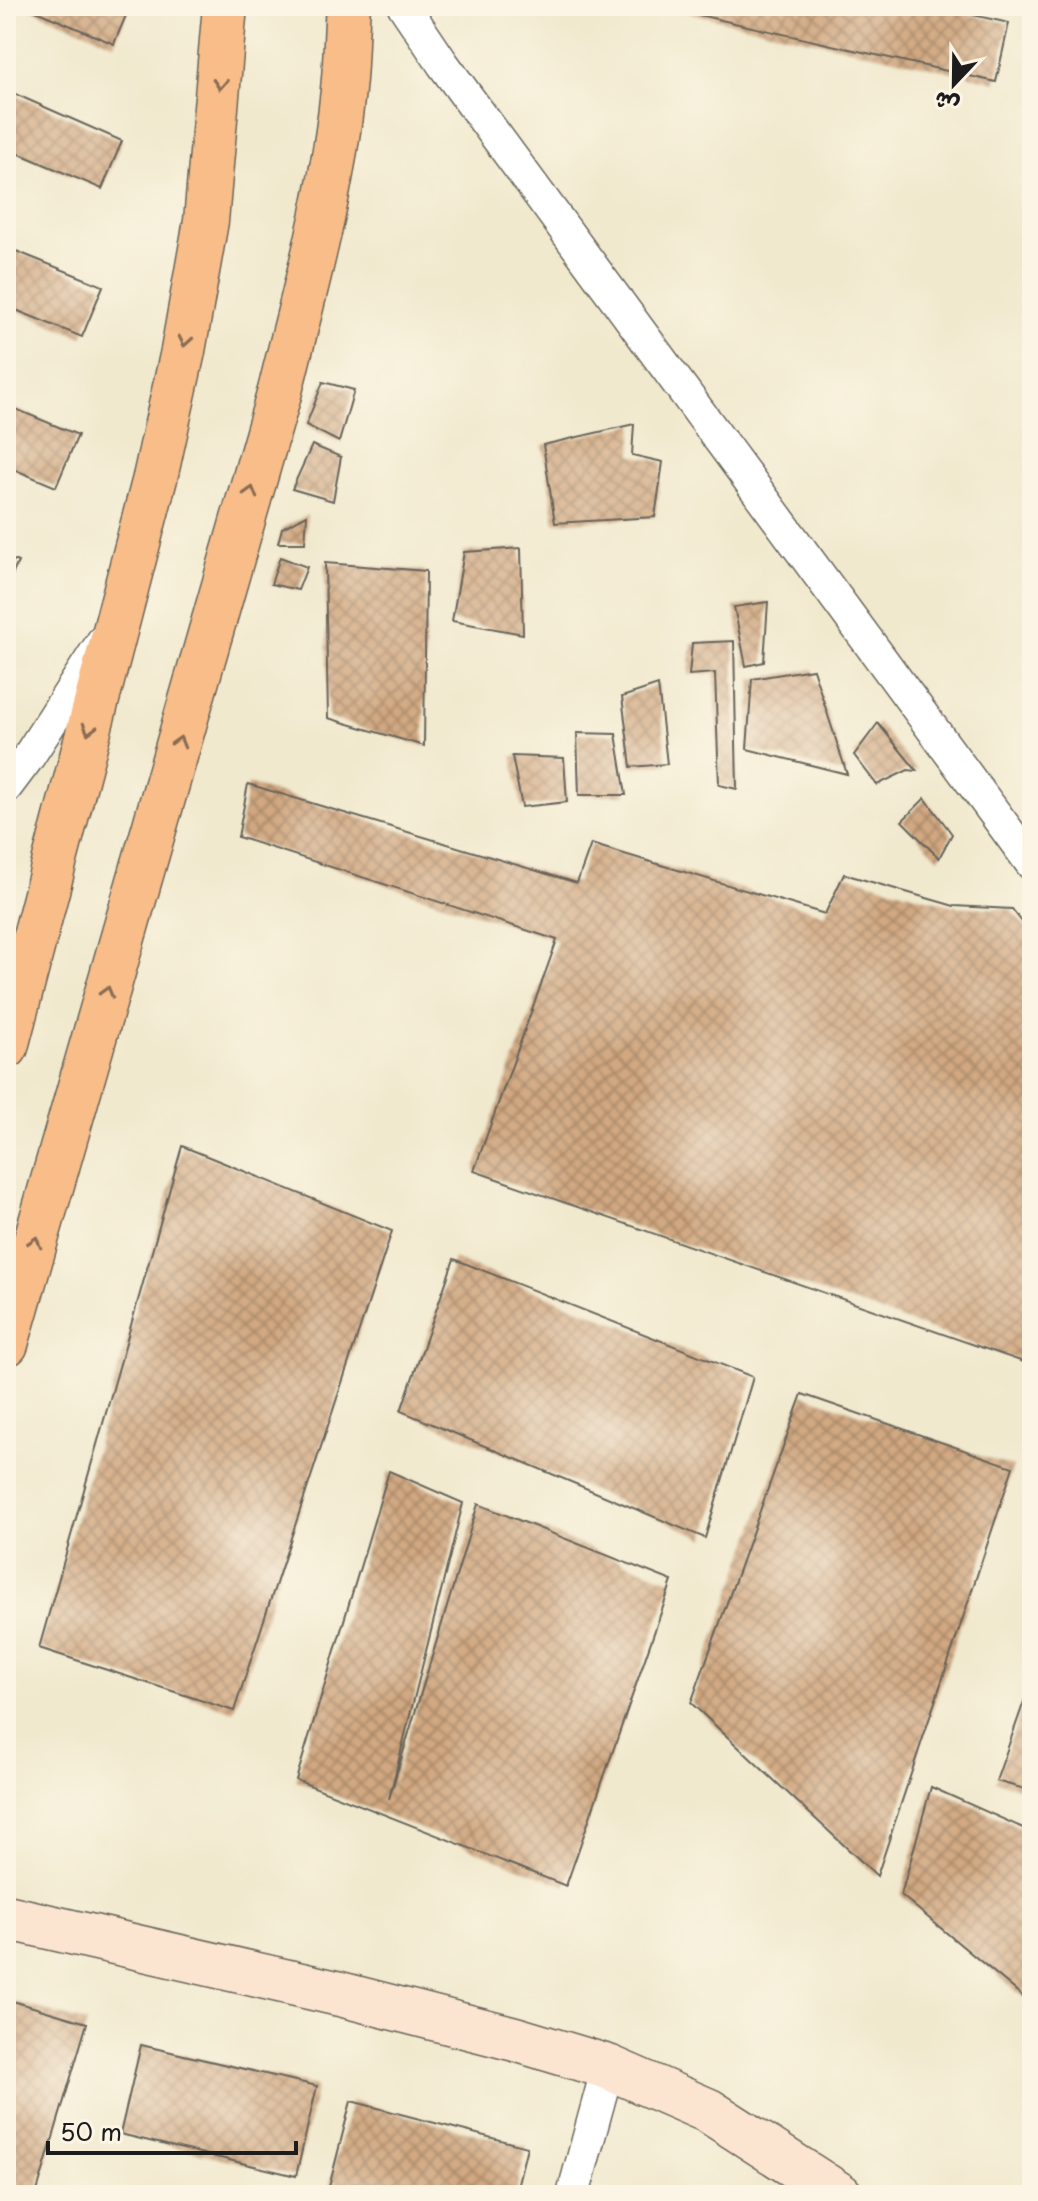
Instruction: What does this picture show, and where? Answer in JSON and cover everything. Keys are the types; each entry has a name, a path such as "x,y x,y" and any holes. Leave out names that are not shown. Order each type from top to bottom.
{"main road":[{"path":"6,1047 155,478 183,351 201,250 225,6"},
{"path":"6,1344 280,391 319,234 334,156 344,80 348,6"}],"street":[{"path":"404,6 461,89 1032,864"},
{"path":"6,787 117,618"},
{"path":"6,1917 340,1994 515,2039 608,2067 709,2111 840,2195"},
{"path":"573,2195 608,2067"}],"building":[{"path":"24,6 130,6 114,44"},
{"path":"659,6 933,6 1009,23 996,82"},
{"path":"6,90 122,141 102,189 6,148"},
{"path":"6,247 103,286 82,337 6,306"},
{"path":"323,382 354,390 339,442 306,425"},
{"path":"6,405 78,435 56,487 6,466"},
{"path":"634,424 632,455 663,462 655,517 555,523 543,445"},
{"path":"312,445 341,457 333,501 292,489"},
{"path":"307,515 305,543 278,543 282,528"},
{"path":"521,548 523,634 452,621 464,552"},
{"path":"6,557 18,562 6,589"},
{"path":"280,557 307,567 298,590 271,584"},
{"path":"325,563 426,571 424,746 328,718"},
{"path":"768,602 764,662 746,666 734,607"},
{"path":"734,641 737,789 719,785 715,673 689,675 692,643"},
{"path":"813,669 847,774 747,749 752,679"},
{"path":"658,685 667,764 631,767 622,697"},
{"path":"878,723 917,771 908,770 877,785 854,755"},
{"path":"577,733 616,734 626,795 579,795"},
{"path":"512,756 564,758 567,802 522,807"},
{"path":"248,784 577,883 591,844 825,914 844,874 954,906 1012,909 1032,935 1032,1365 474,1171 557,940 238,837"},
{"path":"925,798 952,834 939,858 902,821"},
{"path":"182,1146 392,1231 234,1711 39,1648"},
{"path":"454,1259 753,1377 705,1538 401,1411"},
{"path":"802,1394 1013,1467 877,1876 691,1703"},
{"path":"389,1471 463,1503 389,1799 478,1504 672,1581 566,1886 296,1780"},
{"path":"1032,1679 1032,1791 996,1781"},
{"path":"931,1787 1032,1832 1032,2004 901,1895"},
{"path":"6,1999 87,2023 36,2195 6,2192"},
{"path":"141,2045 317,2086 296,2176 120,2134"},
{"path":"351,2101 527,2147 515,2195 360,2195 329,2187"}]}
